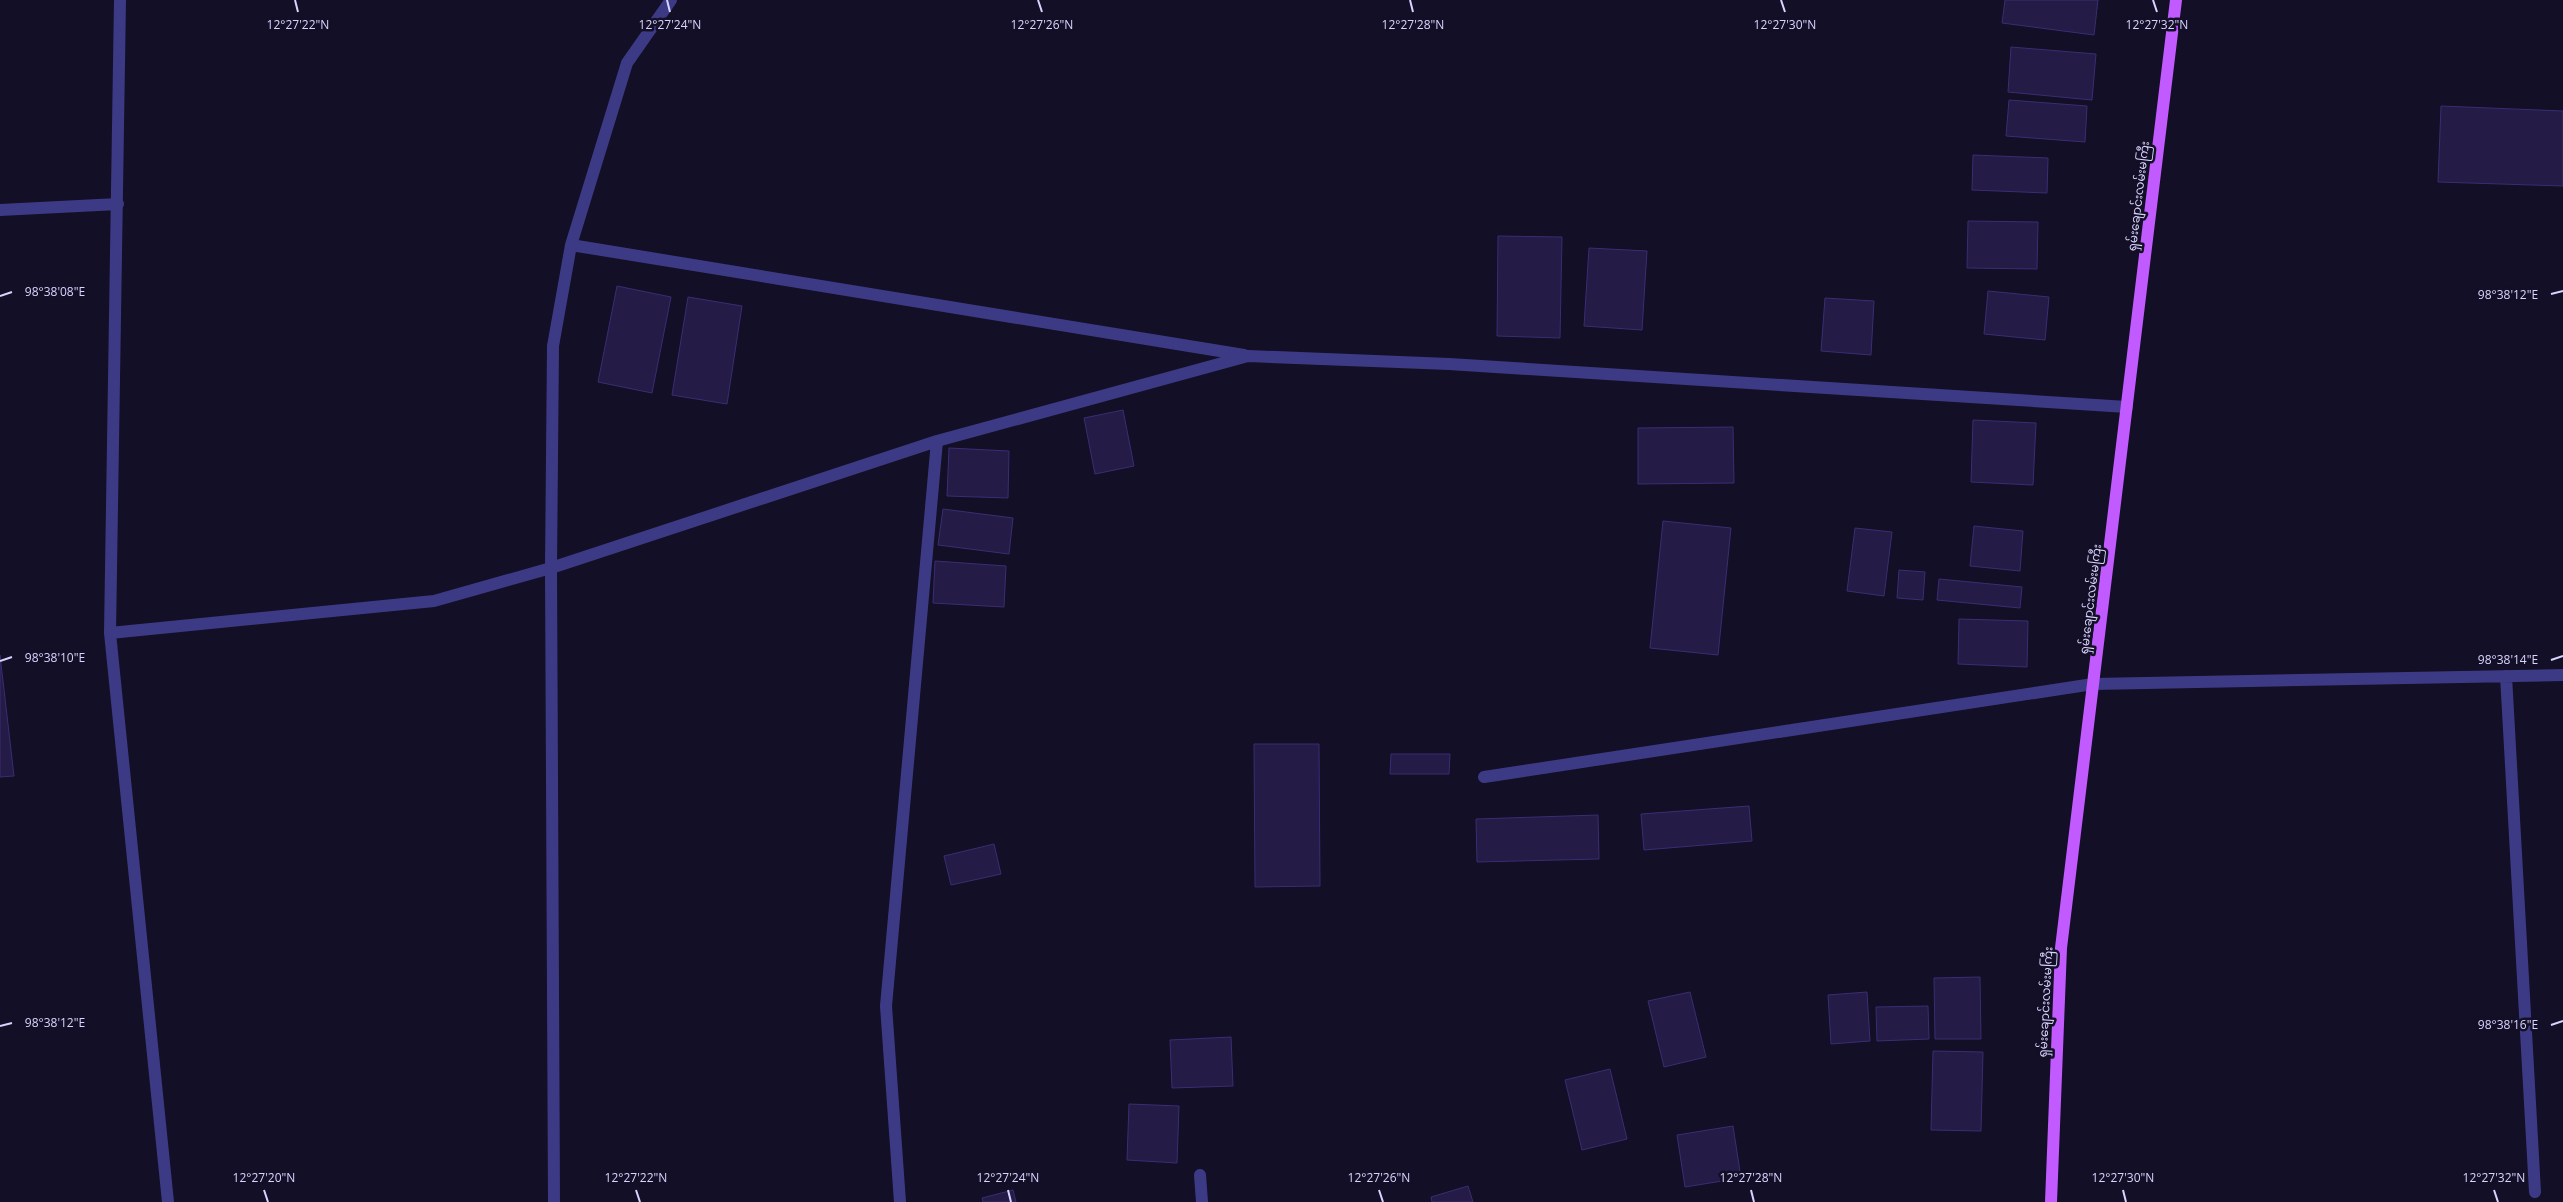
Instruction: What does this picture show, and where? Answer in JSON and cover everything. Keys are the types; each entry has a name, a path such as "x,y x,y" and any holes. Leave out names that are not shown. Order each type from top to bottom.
{"main road":[{"name":"ရှမ်းချောင်းလမ်းမကြီး","path":"2051,1202 2061,948 2176,0"}],"street":[{"path":"120,0 110,632 168,1202"},
{"path":"554,1202 551,568 553,346 570,245 627,63 671,0"},
{"path":"0,210 118,204"},
{"path":"570,245 1248,356 1449,364 2127,407"},
{"path":"110,632 434,601 551,568 937,441 1248,356"},
{"path":"900,1202 886,1006 937,441"},
{"path":"1484,777 2093,684 2563,675"},
{"path":"2506,676 2535,1192"},
{"path":"1200,1175 1202,1202"}],"building":[{"path":"2005,0 2098,0 2094,35 2002,23"},
{"path":"2011,47 2096,54 2092,100 2008,92"},
{"path":"2009,100 2087,106 2085,142 2006,136"},
{"path":"2441,106 2563,111 2563,186 2438,182"},
{"path":"1973,155 2048,158 2047,193 1972,190"},
{"path":"1968,221 2038,222 2037,269 1967,268"},
{"path":"1498,236 1562,237 1560,338 1497,336"},
{"path":"1589,248 1647,251 1642,330 1584,326"},
{"path":"617,286 671,297 652,393 598,382"},
{"path":"1988,291 2049,297 2045,340 1984,334"},
{"path":"688,297 742,306 727,404 672,395"},
{"path":"1825,298 1874,301 1871,355 1821,351"},
{"path":"1123,410 1134,466 1095,474 1084,418"},
{"path":"1973,420 2036,423 2033,485 1971,482"},
{"path":"1733,427 1734,483 1638,484 1638,428"},
{"path":"949,448 1009,451 1008,498 947,496"},
{"path":"943,509 1013,518 1009,554 938,545"},
{"path":"1663,521 1731,528 1718,655 1650,648"},
{"path":"1974,526 2023,531 2020,571 1970,566"},
{"path":"1855,528 1892,532 1884,596 1847,591"},
{"path":"935,561 1006,566 1004,607 933,603"},
{"path":"1899,570 1925,572 1923,600 1897,598"},
{"path":"1939,579 2022,587 2020,608 1937,600"},
{"path":"1959,619 2028,621 2027,667 1958,664"},
{"path":"0,655 14,776 0,777"},
{"path":"1254,744 1319,744 1320,886 1255,887"},
{"path":"1391,754 1450,754 1449,774 1390,774"},
{"path":"1749,806 1752,841 1644,850 1641,814"},
{"path":"1598,815 1599,859 1477,862 1476,819"},
{"path":"994,844 1001,874 951,885 944,856"},
{"path":"1980,977 1981,1039 1935,1039 1934,978"},
{"path":"1690,992 1706,1057 1664,1067 1648,1001"},
{"path":"1867,992 1870,1041 1831,1044 1828,995"},
{"path":"1928,1006 1929,1039 1877,1041 1876,1007"},
{"path":"1231,1037 1233,1086 1172,1088 1170,1040"},
{"path":"1933,1051 1983,1052 1981,1131 1931,1130"},
{"path":"1610,1069 1627,1139 1582,1150 1565,1080"},
{"path":"1129,1104 1179,1106 1177,1163 1127,1160"},
{"path":"1733,1126 1741,1178 1685,1187 1677,1135"},
{"path":"1468,1186 1473,1202 1432,1202 1431,1197"},
{"path":"1013,1190 1016,1202 983,1202 982,1198"}]}
